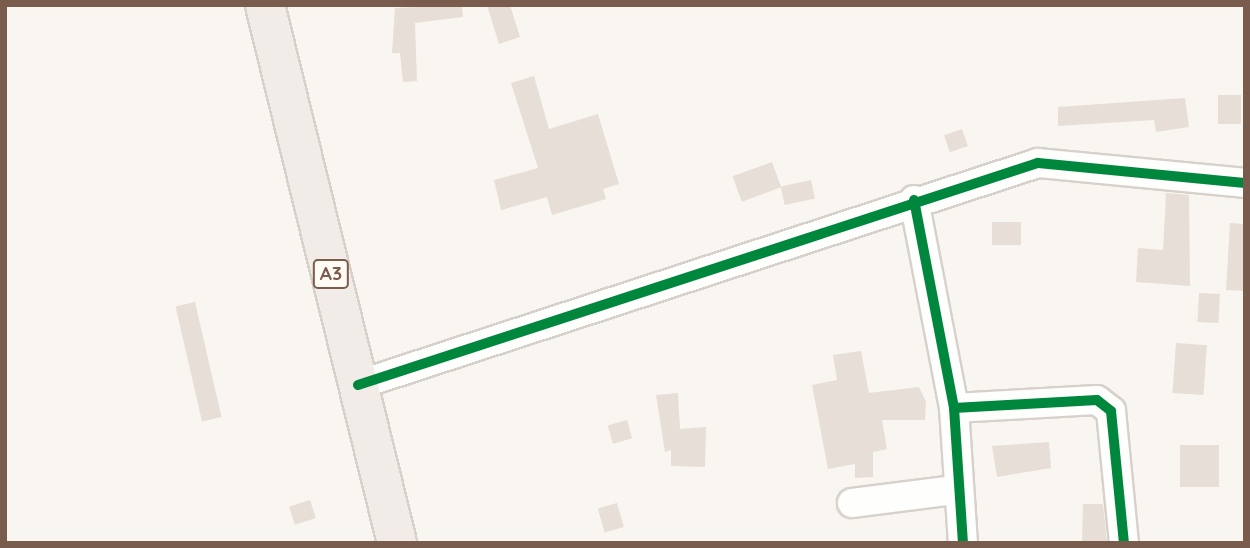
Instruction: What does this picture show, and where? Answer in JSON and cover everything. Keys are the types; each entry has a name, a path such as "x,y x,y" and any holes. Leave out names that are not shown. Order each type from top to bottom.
{"highway":[{"name":"A3","path":"265,5 397,543"}],"street":[{"path":"358,385 914,200 1038,163 1245,183"},
{"path":"914,200 954,408 955,490 963,543"},
{"path":"954,408 1097,400 1111,411 1124,543"},
{"path":"852,503 955,490"}],"building":[{"path":"462,5 463,17 415,23 417,81 403,82 400,53 392,53 395,8"},
{"path":"487,5 510,5 520,37 499,44"},
{"path":"534,76 549,129 598,114 619,184 603,189 606,199 552,215 547,197 501,210 494,180 538,168 511,83"},
{"path":"1218,95 1241,95 1241,124 1218,124"},
{"path":"1185,98 1189,127 1156,132 1154,120 1058,126 1058,107"},
{"path":"962,129 968,146 950,152 944,135"},
{"path":"772,162 781,187 742,202 733,176"},
{"path":"811,180 815,199 785,205 781,186"},
{"path":"1166,193 1189,195 1190,286 1136,282 1138,248 1163,250"},
{"path":"992,222 1021,222 1021,245 992,245"},
{"path":"1230,223 1245,224 1245,291 1226,290"},
{"path":"1199,293 1220,294 1218,323 1197,322"},
{"path":"195,302 222,417 202,421 176,306"},
{"path":"1176,343 1207,345 1203,395 1173,393"},
{"path":"861,351 869,393 919,387 926,402 925,420 882,420 887,449 873,452 873,477 855,478 855,464 828,469 812,385 837,380 833,355"},
{"path":"678,393 680,429 706,427 705,467 671,466 671,450 665,452 656,395"},
{"path":"627,420 632,438 613,444 608,426"},
{"path":"1049,442 1051,468 997,477 992,446"},
{"path":"1180,445 1219,445 1219,487 1180,487"},
{"path":"310,500 316,518 295,525 289,507"},
{"path":"617,503 624,527 605,533 598,509"},
{"path":"1083,504 1103,504 1107,543 1082,543"}],"cycle path":[{"path":"358,385 1038,163 1245,183"},
{"path":"914,200 954,408 963,543"},
{"path":"954,408 1097,400 1111,411 1124,543"}]}
